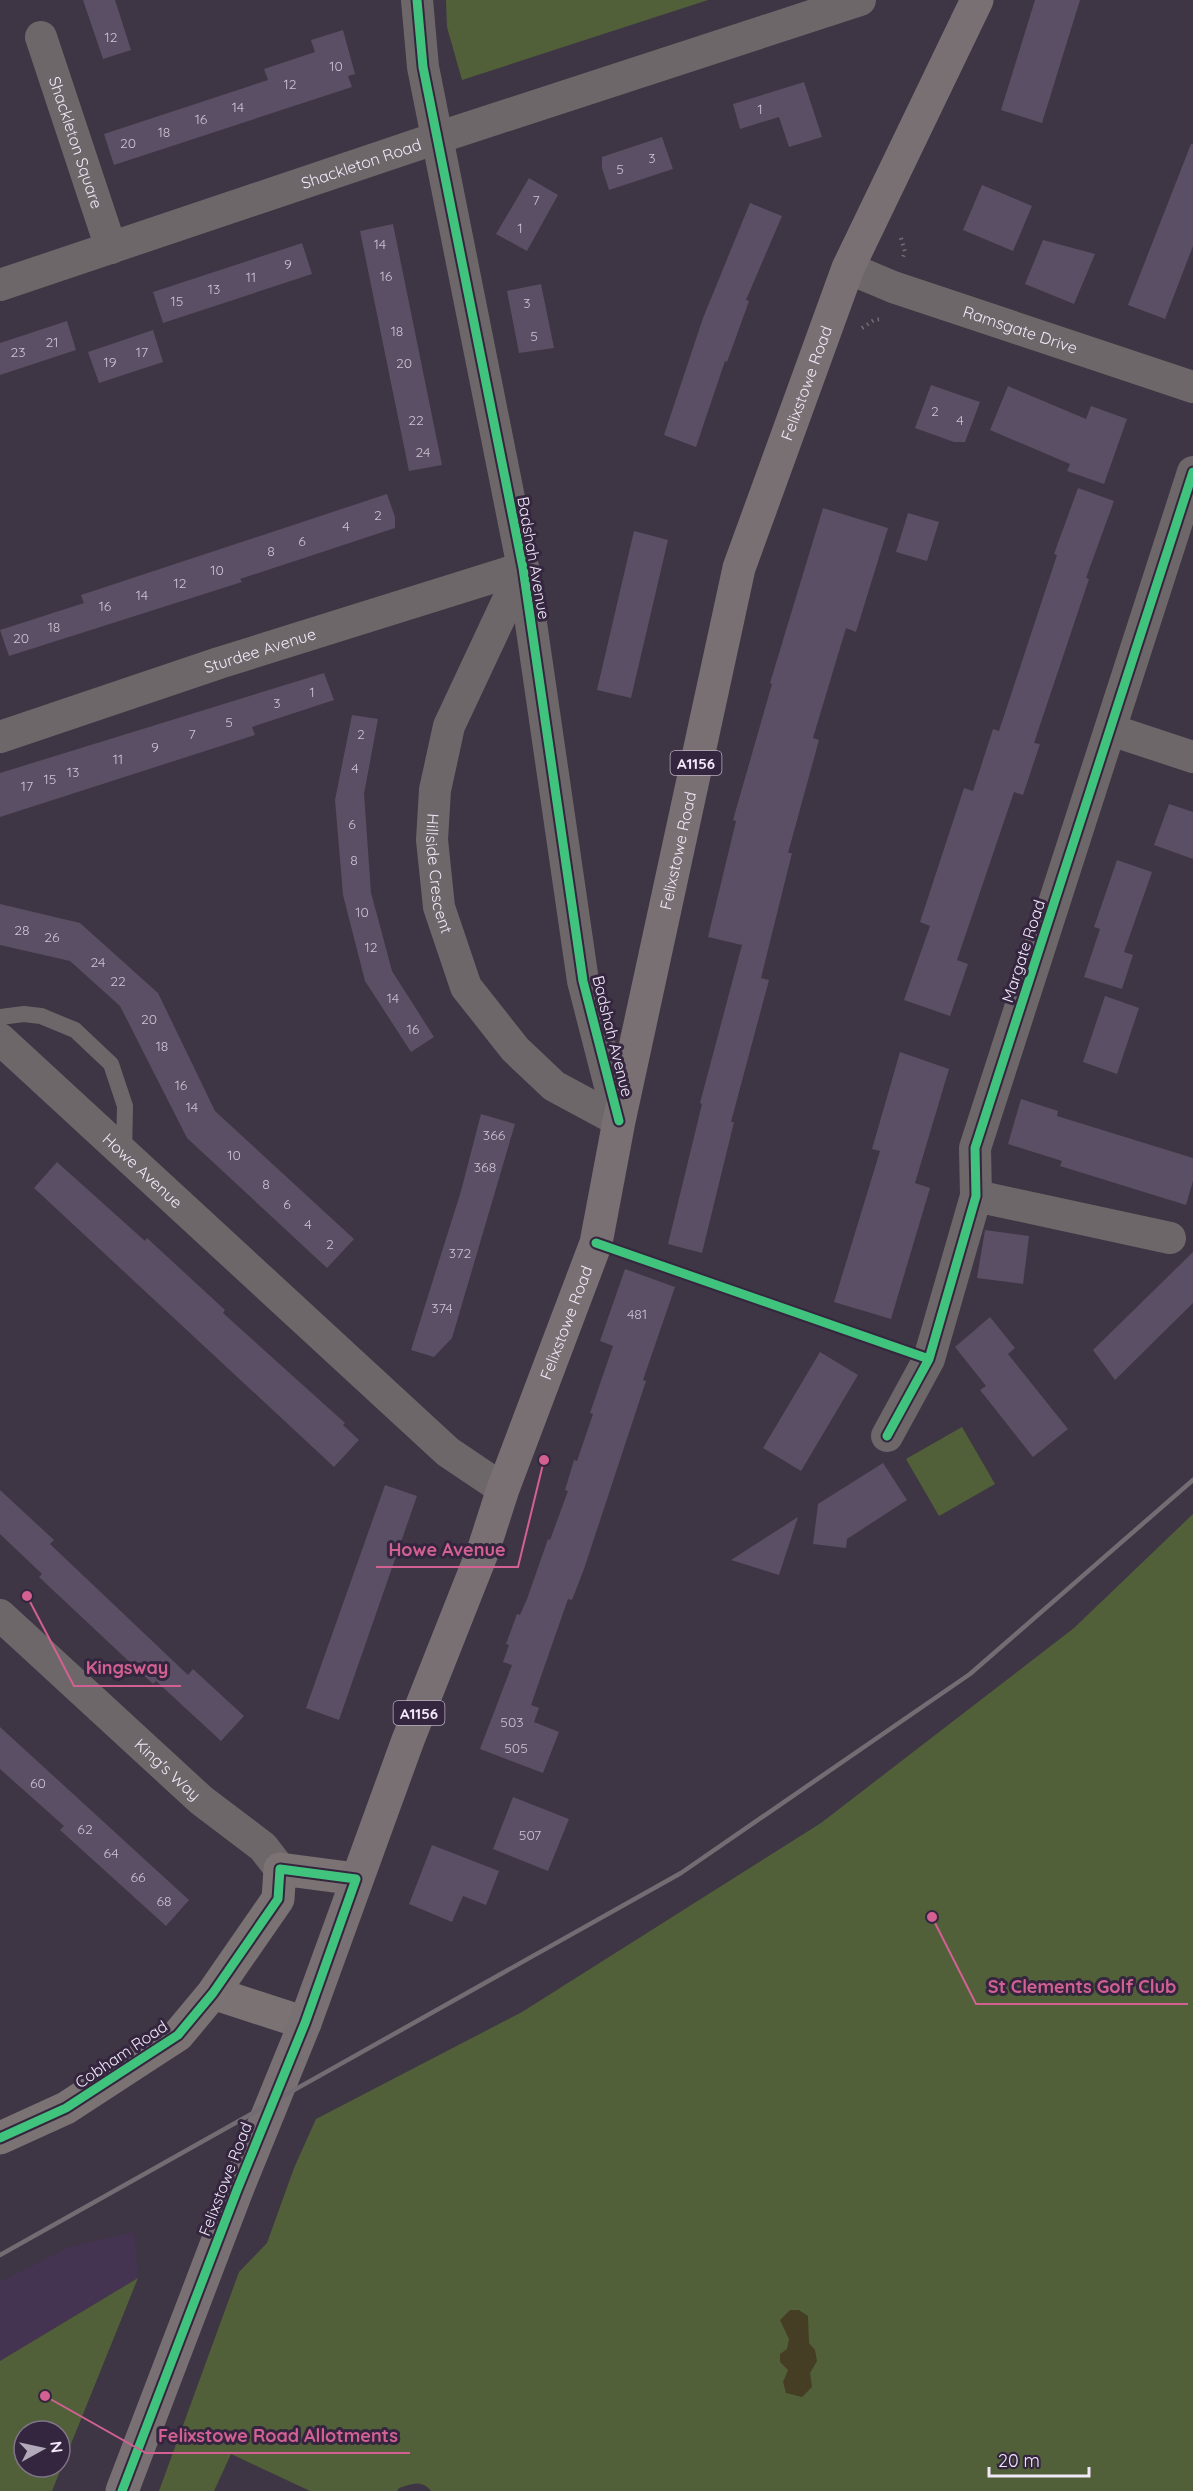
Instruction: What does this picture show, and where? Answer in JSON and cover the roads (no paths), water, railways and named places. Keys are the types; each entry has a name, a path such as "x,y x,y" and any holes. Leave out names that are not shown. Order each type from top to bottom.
{"main road":[{"name":"Felixstowe Road","path":"122,2491 299,2034 408,1740 484,1548 503,1489 596,1244 619,1121 740,568 848,268 977,0"}],"street":[{"name":"Badshah Avenue","path":"417,0 423,68 523,568 583,981 619,1121"},
{"name":"Shackleton Road","path":"0,285 437,138 860,0"},
{"name":"Shackleton Square","path":"41,37 111,248"},
{"name":"Ramsgate Drive","path":"848,268 893,287 1193,387"},
{"name":"Margate Road","path":"887,1436 929,1359 976,1196 975,1148 1193,472"},
{"name":"Sturdee Avenue","path":"0,737 219,663 523,568"},
{"name":"Hillside Crescent","path":"523,568 449,726 435,790 432,840 439,907 466,987 515,1049 554,1086 619,1121"},
{"path":"1111,730 1193,757"},
{"name":"Howe Avenue","path":"5,1054 124,1155 448,1452 503,1489"},
{"path":"976,1196 1170,1238"},
{"name":"King's Way","path":"0,1615 201,1800 263,1847 280,1869"},
{"path":"280,1869 356,1879"},
{"name":"Cobham Road","path":"0,2138 66,2108 178,2035 213,1993 278,1899 280,1869"},
{"path":"213,1993 299,2034"}],"lane":[{"path":"0,1017 24,1014 41,1016 75,1030 111,1064 125,1106 124,1155"}],"railway":[{"path":"0,2255 681,1873 970,1674 1193,1480"}],"place":[{"name":"Howe Avenue","path":"544,1460"},
{"name":"Kingsway","path":"27,1596"},
{"name":"St Clements Golf Club","path":"932,1917"},
{"name":"Felixstowe Road Allotments","path":"45,2396"}]}
